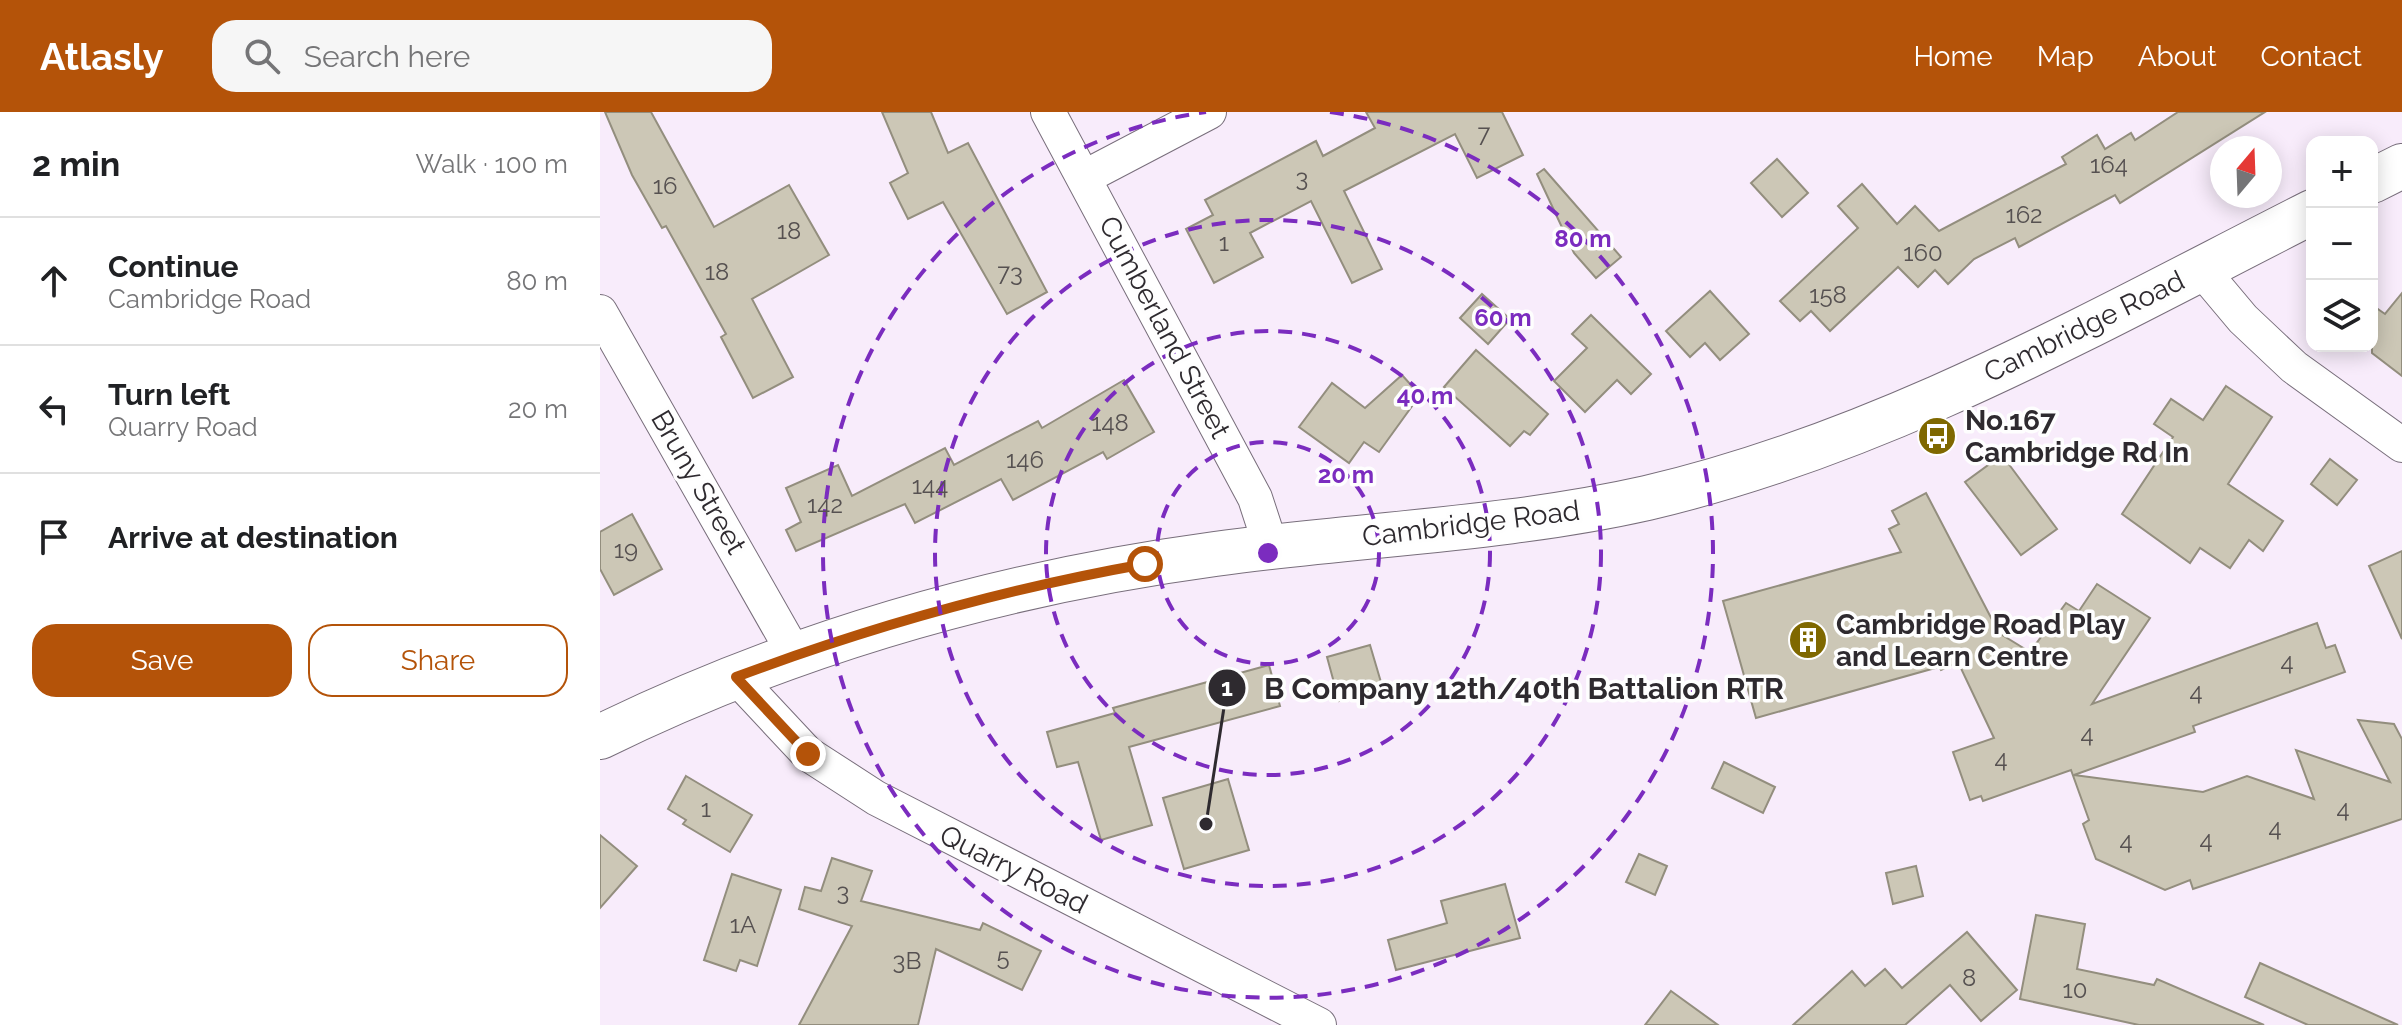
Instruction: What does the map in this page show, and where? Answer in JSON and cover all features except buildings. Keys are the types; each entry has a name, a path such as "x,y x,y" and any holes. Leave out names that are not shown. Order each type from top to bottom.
{"main road":[{"path":"2378,178 2402,166"},
{"name":"Cambridge Road","path":"600,737 683,696 795,655 962,601 1058,579 1271,547 1546,516 1644,498 1741,473 1823,446 1913,410 2306,215"}],"street":[{"name":"Cumberland Street","path":"1048,112 1255,498 1271,547"},
{"path":"1085,177 1209,112"},
{"path":"2201,269 2243,319 2294,367 2402,445"},
{"name":"Bruny Street","path":"600,312 795,655"},
{"name":"Quarry Road","path":"736,677 808,754 876,798 1319,1025"}],"place":[{"name":"No.167 Cambridge Rd In","path":"1937,436"},
{"name":"Cambridge Road Play and Learn Centre","path":"1808,640"},
{"name":"B Company 12th/40th Battalion RTR","path":"1206,824"}],"route":[{"path":"808,754 736,677 869,629 962,601 1058,579 1145,564"}]}
